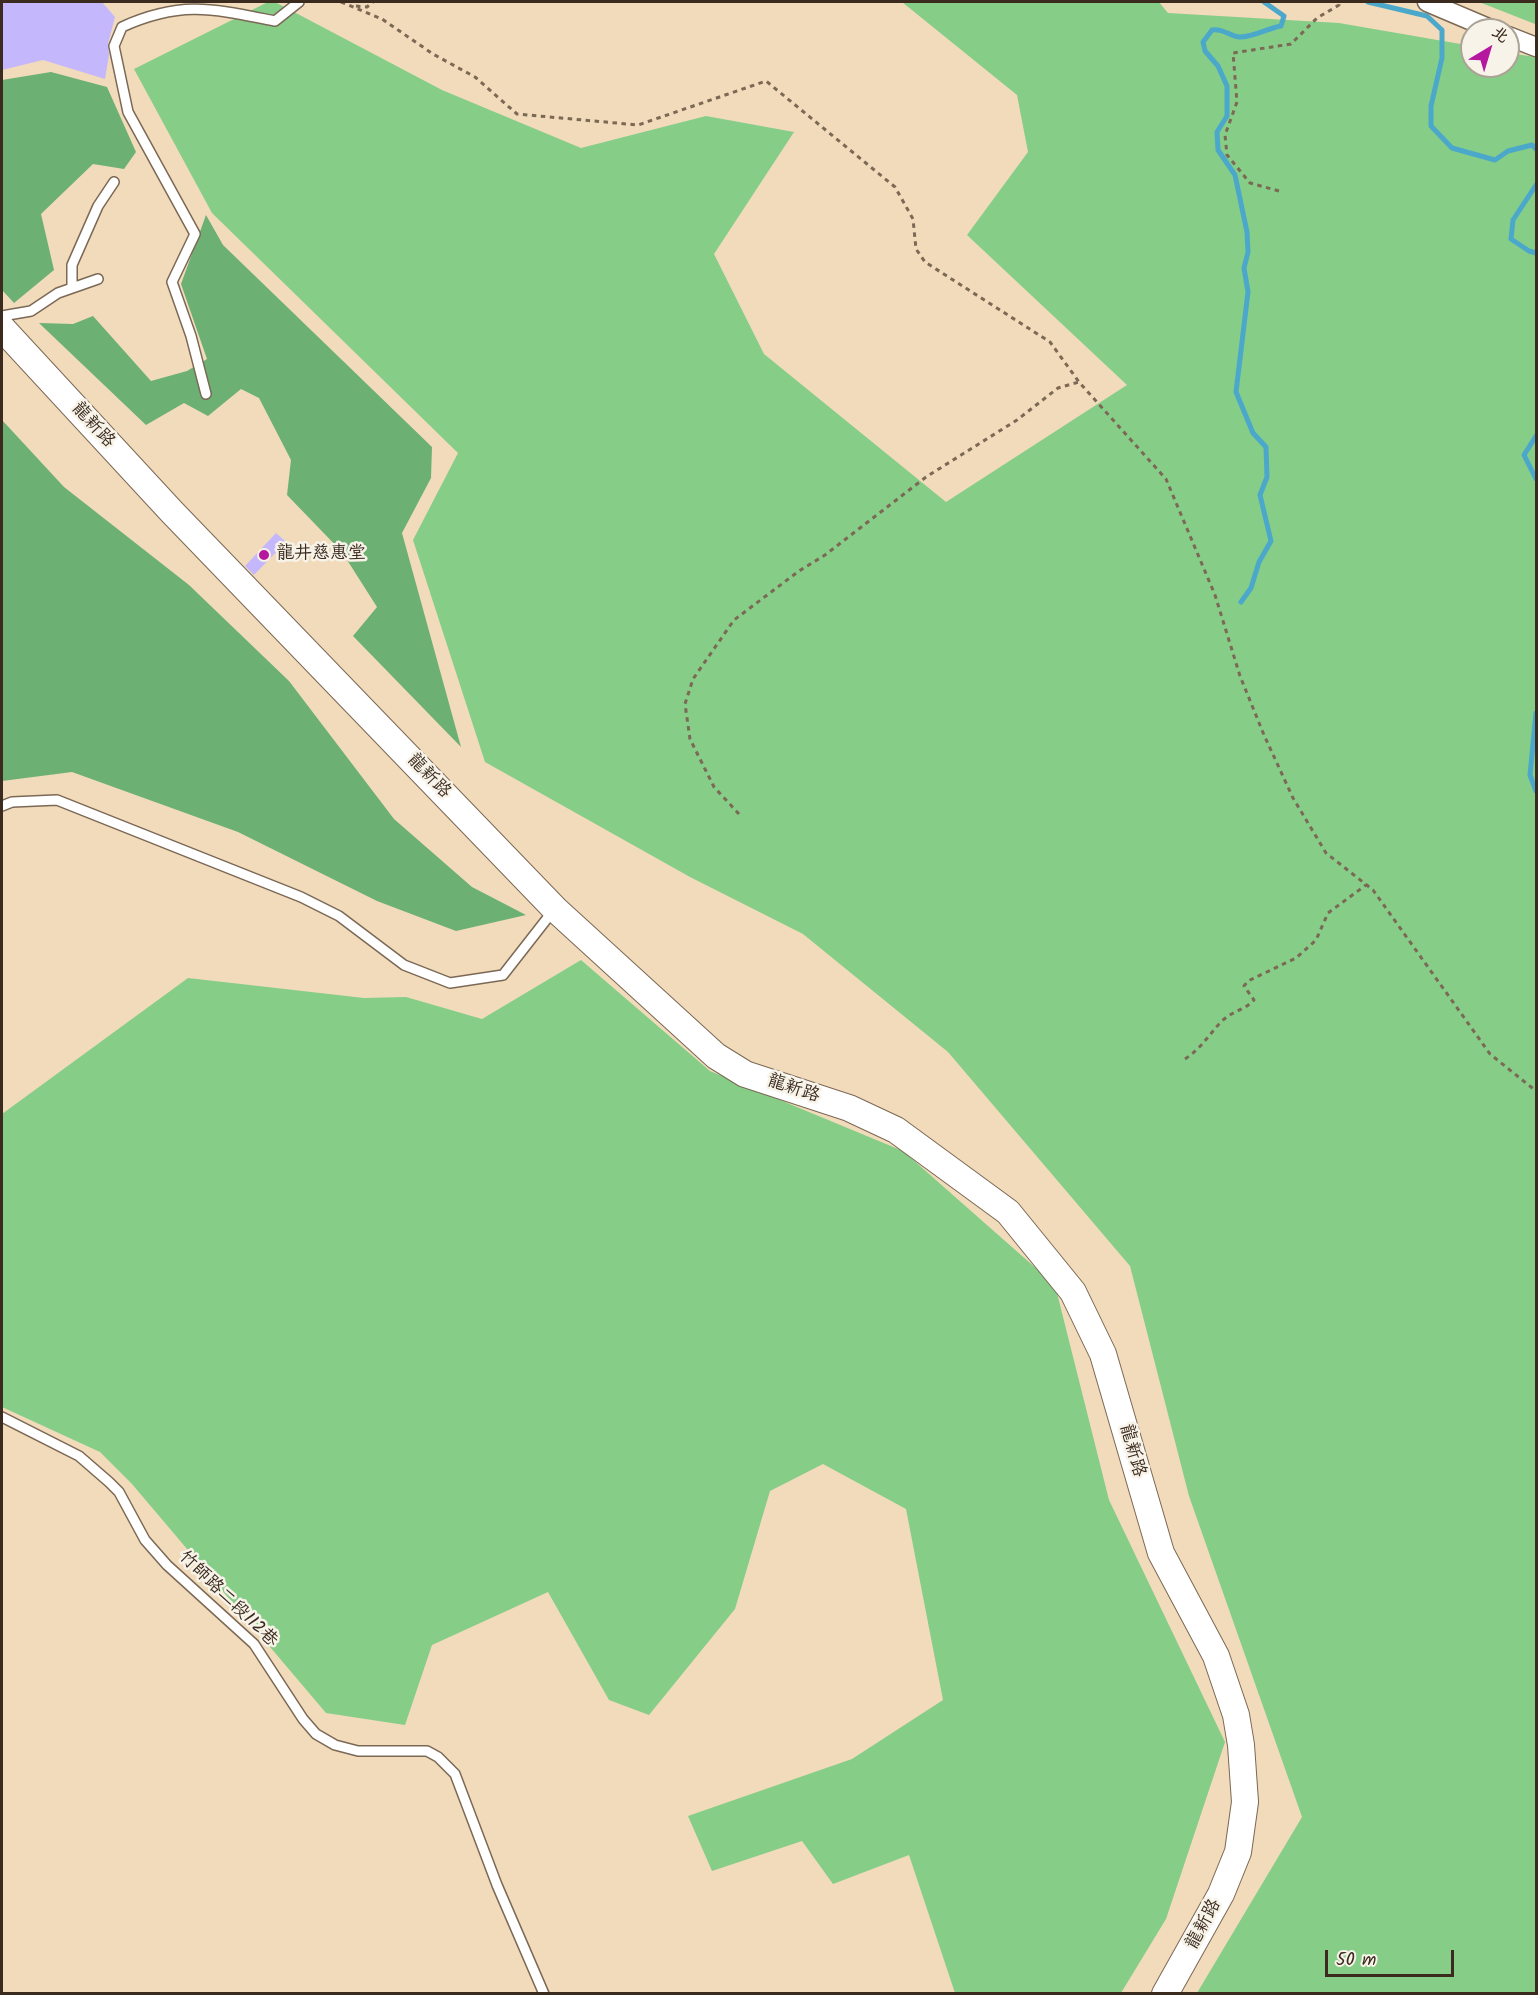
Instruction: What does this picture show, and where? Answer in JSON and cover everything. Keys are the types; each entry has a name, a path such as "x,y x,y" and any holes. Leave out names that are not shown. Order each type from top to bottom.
{"street":[{"path":"1426,2 1465,18"},
{"path":"1520,41 1536,47"},
{"name":"龍新路","path":"2,328 172,512 555,909 716,1056 735,1068 774,1085 849,1108 896,1130 1008,1212 1073,1292 1103,1354 1161,1553 1216,1656 1236,1715 1241,1745 1245,1802 1238,1852 1221,1894 1165,1994"}],"lane":[{"path":"206,394 191,336 172,282 195,234 128,112 114,46 122,27 147,15 173,9 206,8 275,21 299,2"},
{"path":"72,288 72,265 98,206 114,182"},
{"path":"2,316 31,311 58,293 98,279"},
{"path":"2,806 12,802 57,800 68,804 301,897 339,916 404,965 450,983 503,975 555,909"},
{"name":"竹師路二段112巷","path":"2,1417 80,1456 119,1492 145,1540 167,1565 254,1644 303,1719 316,1734 335,1745 358,1751 427,1751 438,1757 455,1773 464,1790 497,1884 544,1994"}],"path":[{"path":"341,2 382,19 433,54 475,77 517,114 638,125 766,81 895,187 913,219 916,249 925,262 1050,342 1079,382 1166,479 1215,595 1240,676 1293,798 1326,853 1373,890 1490,1054 1536,1091"},
{"path":"351,6 367,7 373,2"},
{"path":"1279,191 1250,183 1227,155 1225,135 1237,102 1233,53 1291,44 1317,18 1339,3"},
{"path":"739,814 714,787 690,739 685,704 693,679 734,620 799,571 825,555 926,477 1017,420 1058,388 1079,382"},
{"path":"1185,1059 1198,1050 1222,1021 1236,1011 1247,1008 1254,1000 1244,986 1248,981 1296,958 1316,940 1328,913 1366,885"}],"green space":[{"path":"268,2 275,2 442,90 581,148 706,116 794,132 714,254 764,354 946,502 1127,385 967,235 1028,152 1017,95 902,2 1159,2 1168,13 1339,23 1460,44 1460,78 1520,78 1520,55 1536,57 1536,1993 1197,1993 1302,1817 1189,1496 1130,1266 948,1052 803,934 690,877 485,762 413,540 458,453 212,213 134,69"},
{"path":"1479,2 1536,2 1535,24"},
{"path":"51,72 107,87 136,152 124,169 93,164 41,214 54,270 14,303 2,290 2,80"},
{"path":"206,215 223,245 432,447 431,478 402,533 461,747 353,636 377,607 342,552 287,495 291,460 259,398 241,389 208,416 184,403 146,425 39,323 73,324 93,316 151,381 187,371 207,359 181,284"},
{"path":"2,420 64,487 189,585 289,681 394,819 472,887 526,915 456,931 377,901 238,832 72,772 2,781"},
{"path":"581,960 710,1071 903,1151 1055,1285 1109,1500 1225,1742 1166,1919 1121,1993 955,1993 909,1855 833,1884 802,1841 712,1871 688,1816 852,1759 943,1700 906,1509 823,1464 770,1491 735,1609 649,1715 609,1700 548,1592 432,1645 405,1725 326,1713 132,1484 100,1452 2,1407 2,1114 188,978 364,998 406,997 482,1019"}],"building":[{"path":"2,2 102,2 115,17 108,44 109,55 105,79 43,60 2,70"},
{"name":"龍井慈惠堂","path":"276,533 286,542 254,575 245,566"}],"waterway":[{"path":"1241,602 1251,588 1259,562 1271,541 1260,495 1267,477 1266,447 1253,433 1236,392 1248,292 1244,268 1248,252 1247,232 1235,175 1218,150 1217,132 1227,116 1227,86 1218,66 1205,51 1203,42 1212,30 1244,37 1281,26 1284,16 1264,2"},
{"path":"1368,2 1427,16 1442,30 1442,58 1431,106 1431,126 1452,148 1495,160 1508,151 1532,145 1536,149"},
{"path":"1536,185 1513,220 1511,239 1536,253"},
{"path":"1536,436 1524,455 1536,479"},
{"path":"1536,713 1530,775 1536,791"}],"place":[{"name":"龍井慈惠堂","path":"264,555"}]}
